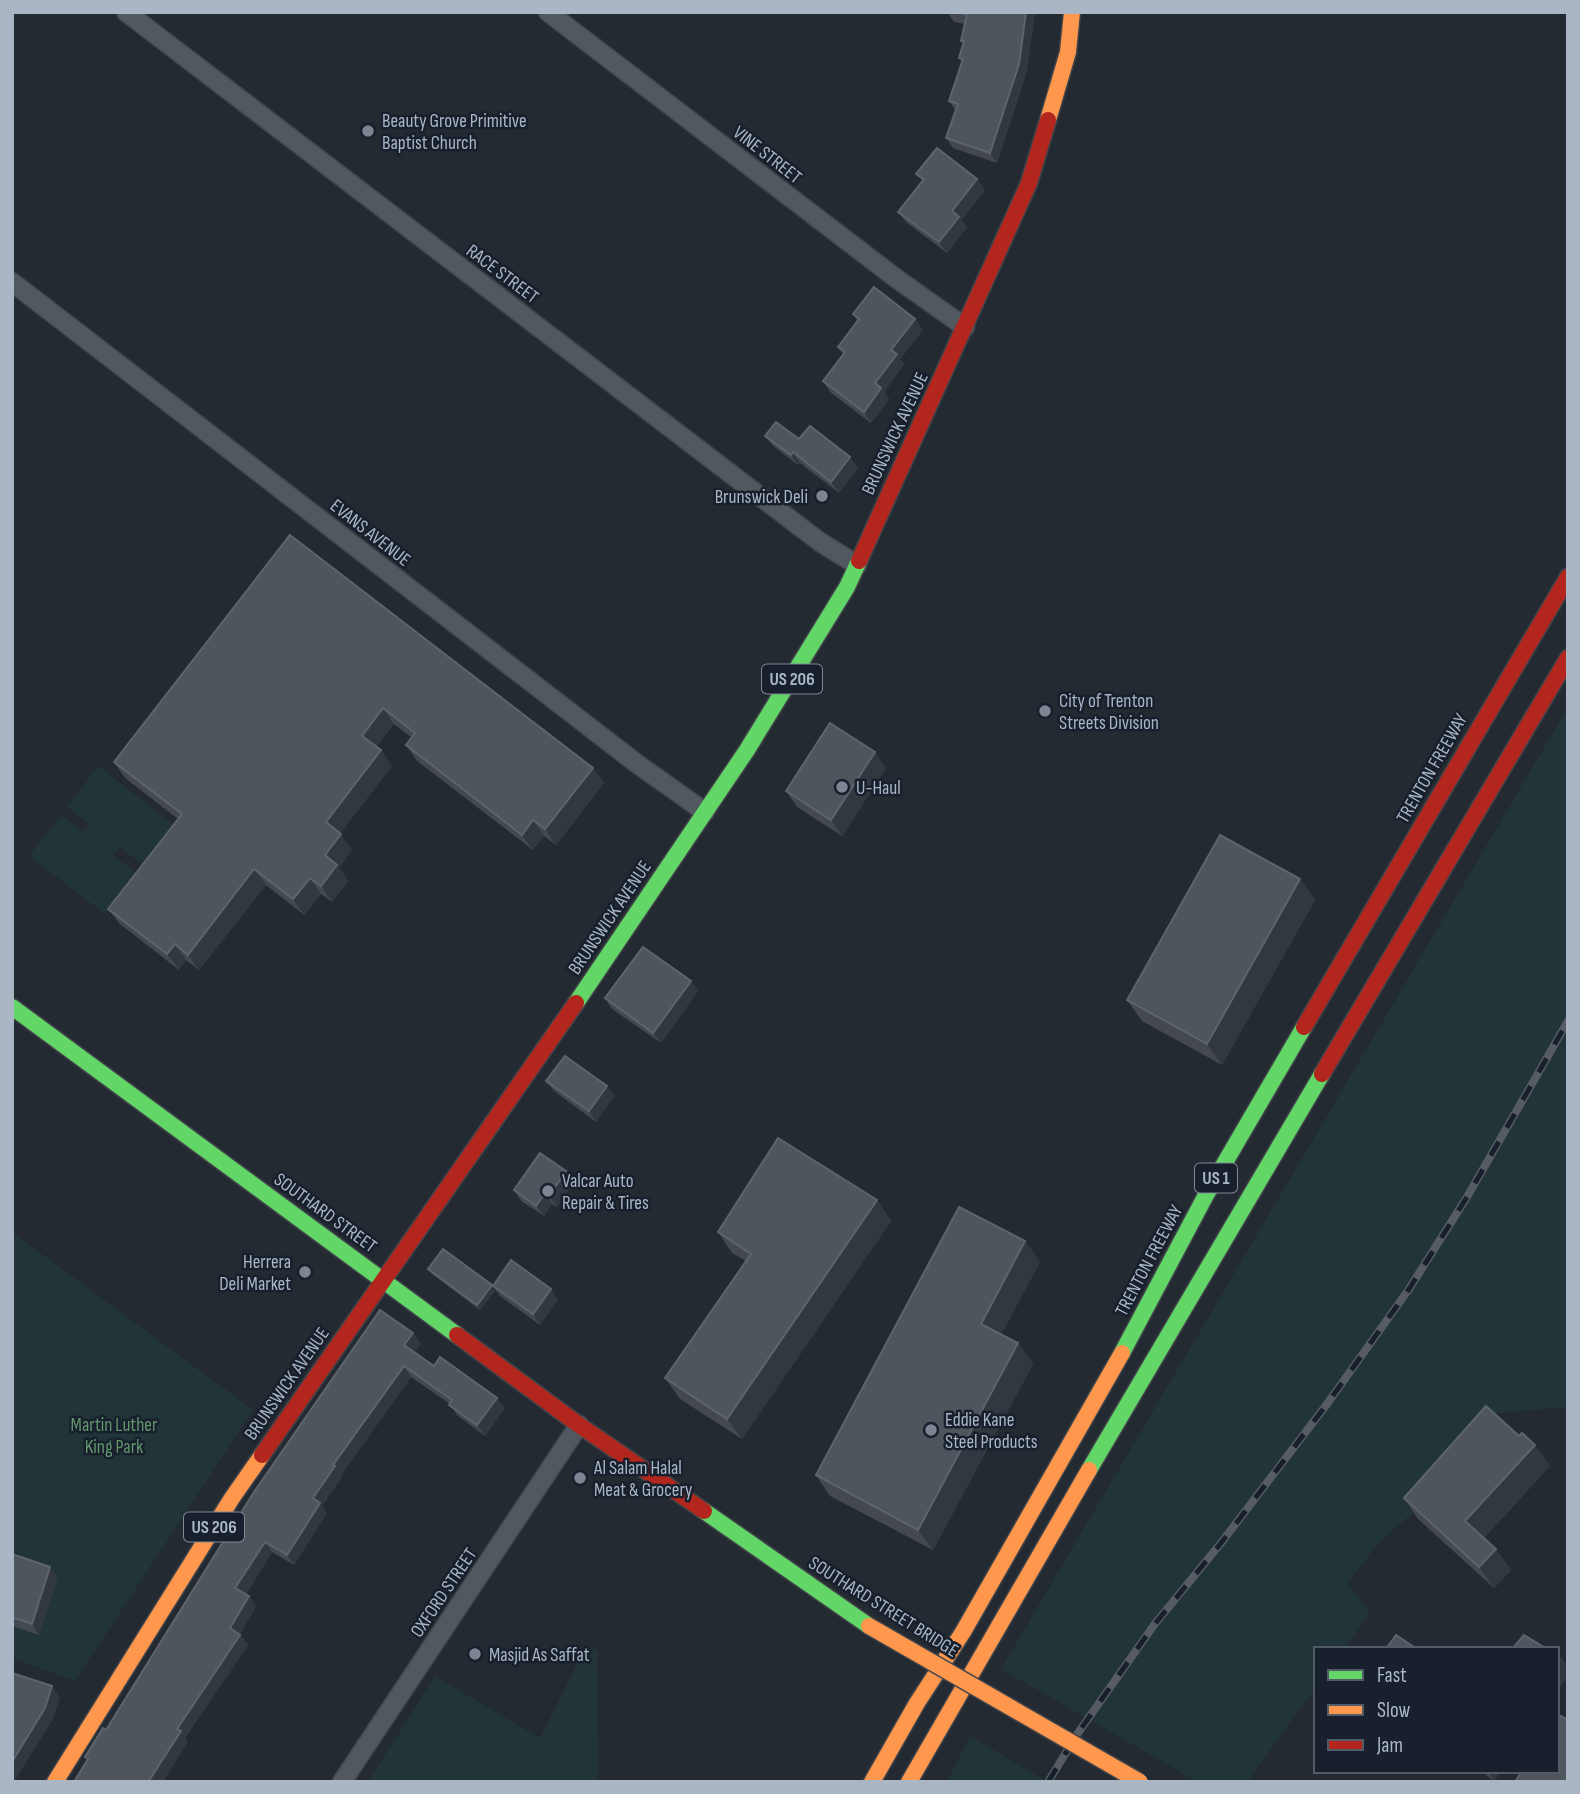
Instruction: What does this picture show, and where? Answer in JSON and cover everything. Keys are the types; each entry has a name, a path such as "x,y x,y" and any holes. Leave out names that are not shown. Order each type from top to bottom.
{"main road":[{"name":"BRUNSWICK AVENUE","path":"55,1782 232,1498 656,887 821,633 847,587 1029,183 1068,52 1072,12"},
{"name":"TRENTON FREEWAY","path":"872,1782 917,1703 963,1632 1128,1342 1206,1195 1568,577"},
{"name":"US 1","path":"909,1782 1110,1435 1568,658"},
{"name":"SOUTHARD STREET","path":"12,1007 616,1450"},
{"name":"SOUTHARD STREET BRIDGE","path":"616,1450 869,1626 1140,1782"}],"street":[{"name":"RACE STREET","path":"126,12 820,542 857,565"},
{"name":"VINE STREET","path":"548,12 897,279 965,327"},
{"name":"EVANS AVENUE","path":"12,282 636,763 705,812"},
{"name":"OXFORD STREET","path":"342,1782 579,1425"}],"green space":[{"path":"1568,707 1568,1407 1497,1413 1420,1506 1376,1546 1348,1583 1370,1613 1345,1647 1314,1647 1314,1690 1247,1782 1198,1782 1001,1669"},
{"path":"98,766 173,824 142,864 120,847 113,855 136,873 105,914 29,856 61,815 83,832 90,825 67,807"},
{"name":"Martin Luther King Park","path":"12,1232 253,1410 75,1681 12,1658"},
{"path":"597,1649 598,1782 368,1782 435,1676 540,1738 584,1650"},
{"path":"970,1736 1048,1782 947,1782"}],"building":[{"path":"949,12 1026,12 1019,64 990,153 946,138 958,104 949,101 963,59 959,58 967,14"},
{"path":"937,148 977,179 952,211 959,217 939,242 898,212 924,179 916,174"},
{"path":"874,287 915,319 891,350 897,354 875,383 881,388 864,412 823,381 845,352 838,347 859,319 853,314"},
{"path":"776,422 799,439 810,426 850,457 831,482 793,452 791,455 765,436"},
{"path":"290,535 593,768 545,829 533,820 522,835 406,745 415,733 383,708 362,736 381,750 326,822 341,834 325,855 337,865 321,886 310,878 293,899 254,869 188,955 175,944 167,954 108,909 182,814 114,762"},
{"name":"U-Haul","path":"830,723 875,752 831,820 786,791"},
{"path":"1220,835 1300,879 1207,1044 1127,1000"},
{"path":"643,947 691,981 653,1033 605,998"},
{"path":"565,1056 607,1086 589,1111 546,1081"},
{"path":"778,1138 877,1200 727,1419 665,1378 751,1254 718,1232"},
{"path":"540,1153 566,1171 549,1196 545,1193 536,1206 514,1190"},
{"name":"Eddie Kane Steel Products","path":"959,1207 1025,1241 981,1324 1018,1343 918,1530 816,1475"},
{"path":"443,1249 492,1285 477,1305 428,1269"},
{"path":"511,1260 551,1289 533,1314 493,1286"},
{"path":"380,1310 413,1333 404,1345 434,1366 440,1357 497,1398 477,1425 449,1405 452,1400 404,1366 333,1465 335,1466 313,1498 320,1503 287,1555 265,1542 235,1588 249,1596 230,1628 240,1635 177,1729 181,1731 148,1782 74,1782 88,1759 85,1757 103,1728 106,1730 254,1492"},
{"path":"1486,1406 1519,1436 1522,1433 1535,1445 1465,1521 1496,1549 1479,1567 1404,1498"},
{"path":"12,1554 50,1567 32,1624 12,1617"},
{"path":"1396,1635 1414,1647 1387,1647"},
{"path":"1524,1635 1544,1647 1514,1647"},
{"path":"12,1673 52,1686 45,1708 12,1762"},
{"path":"1561,1716 1568,1720 1568,1782 1515,1782 1521,1773 1559,1773"}],"railway":[{"path":"1048,1782 1078,1733 1154,1625 1221,1543 1327,1404 1409,1289 1467,1197 1568,1021"}],"traffic: fast":[{"path":"576,1003 747,750 847,587 859,561"},
{"path":"12,1007 457,1335"},
{"path":"1122,1353 1206,1195 1304,1027"},
{"path":"1089,1470 1322,1074"},
{"path":"704,1511 869,1626"}],"traffic: slow":[{"path":"1048,120 1068,52 1072,12"},
{"path":"872,1782 917,1703 963,1632 1122,1353"},
{"path":"55,1782 232,1498 262,1455"},
{"path":"909,1782 1089,1470"},
{"path":"869,1626 1140,1782"}],"traffic: jam":[{"path":"859,561 1029,183 1048,120"},
{"path":"1304,1027 1568,577"},
{"path":"1322,1074 1568,658"},
{"path":"262,1455 576,1003"},
{"path":"457,1335 579,1425 704,1511"}],"place":[{"name":"Beauty Grove Primitive Baptist Church","path":"368,131"},
{"name":"Brunswick Deli","path":"822,496"},
{"name":"City of Trenton Streets Division","path":"1045,711"},
{"name":"U-Haul","path":"842,787"},
{"name":"Valcar Auto Repair & Tires","path":"548,1191"},
{"name":"Herrera Deli Market","path":"305,1272"},
{"name":"Eddie Kane Steel Products","path":"931,1430"},
{"name":"Al Salam Halal Meat & Grocery","path":"580,1478"},
{"name":"Masjid As Saffat","path":"475,1654"}]}
